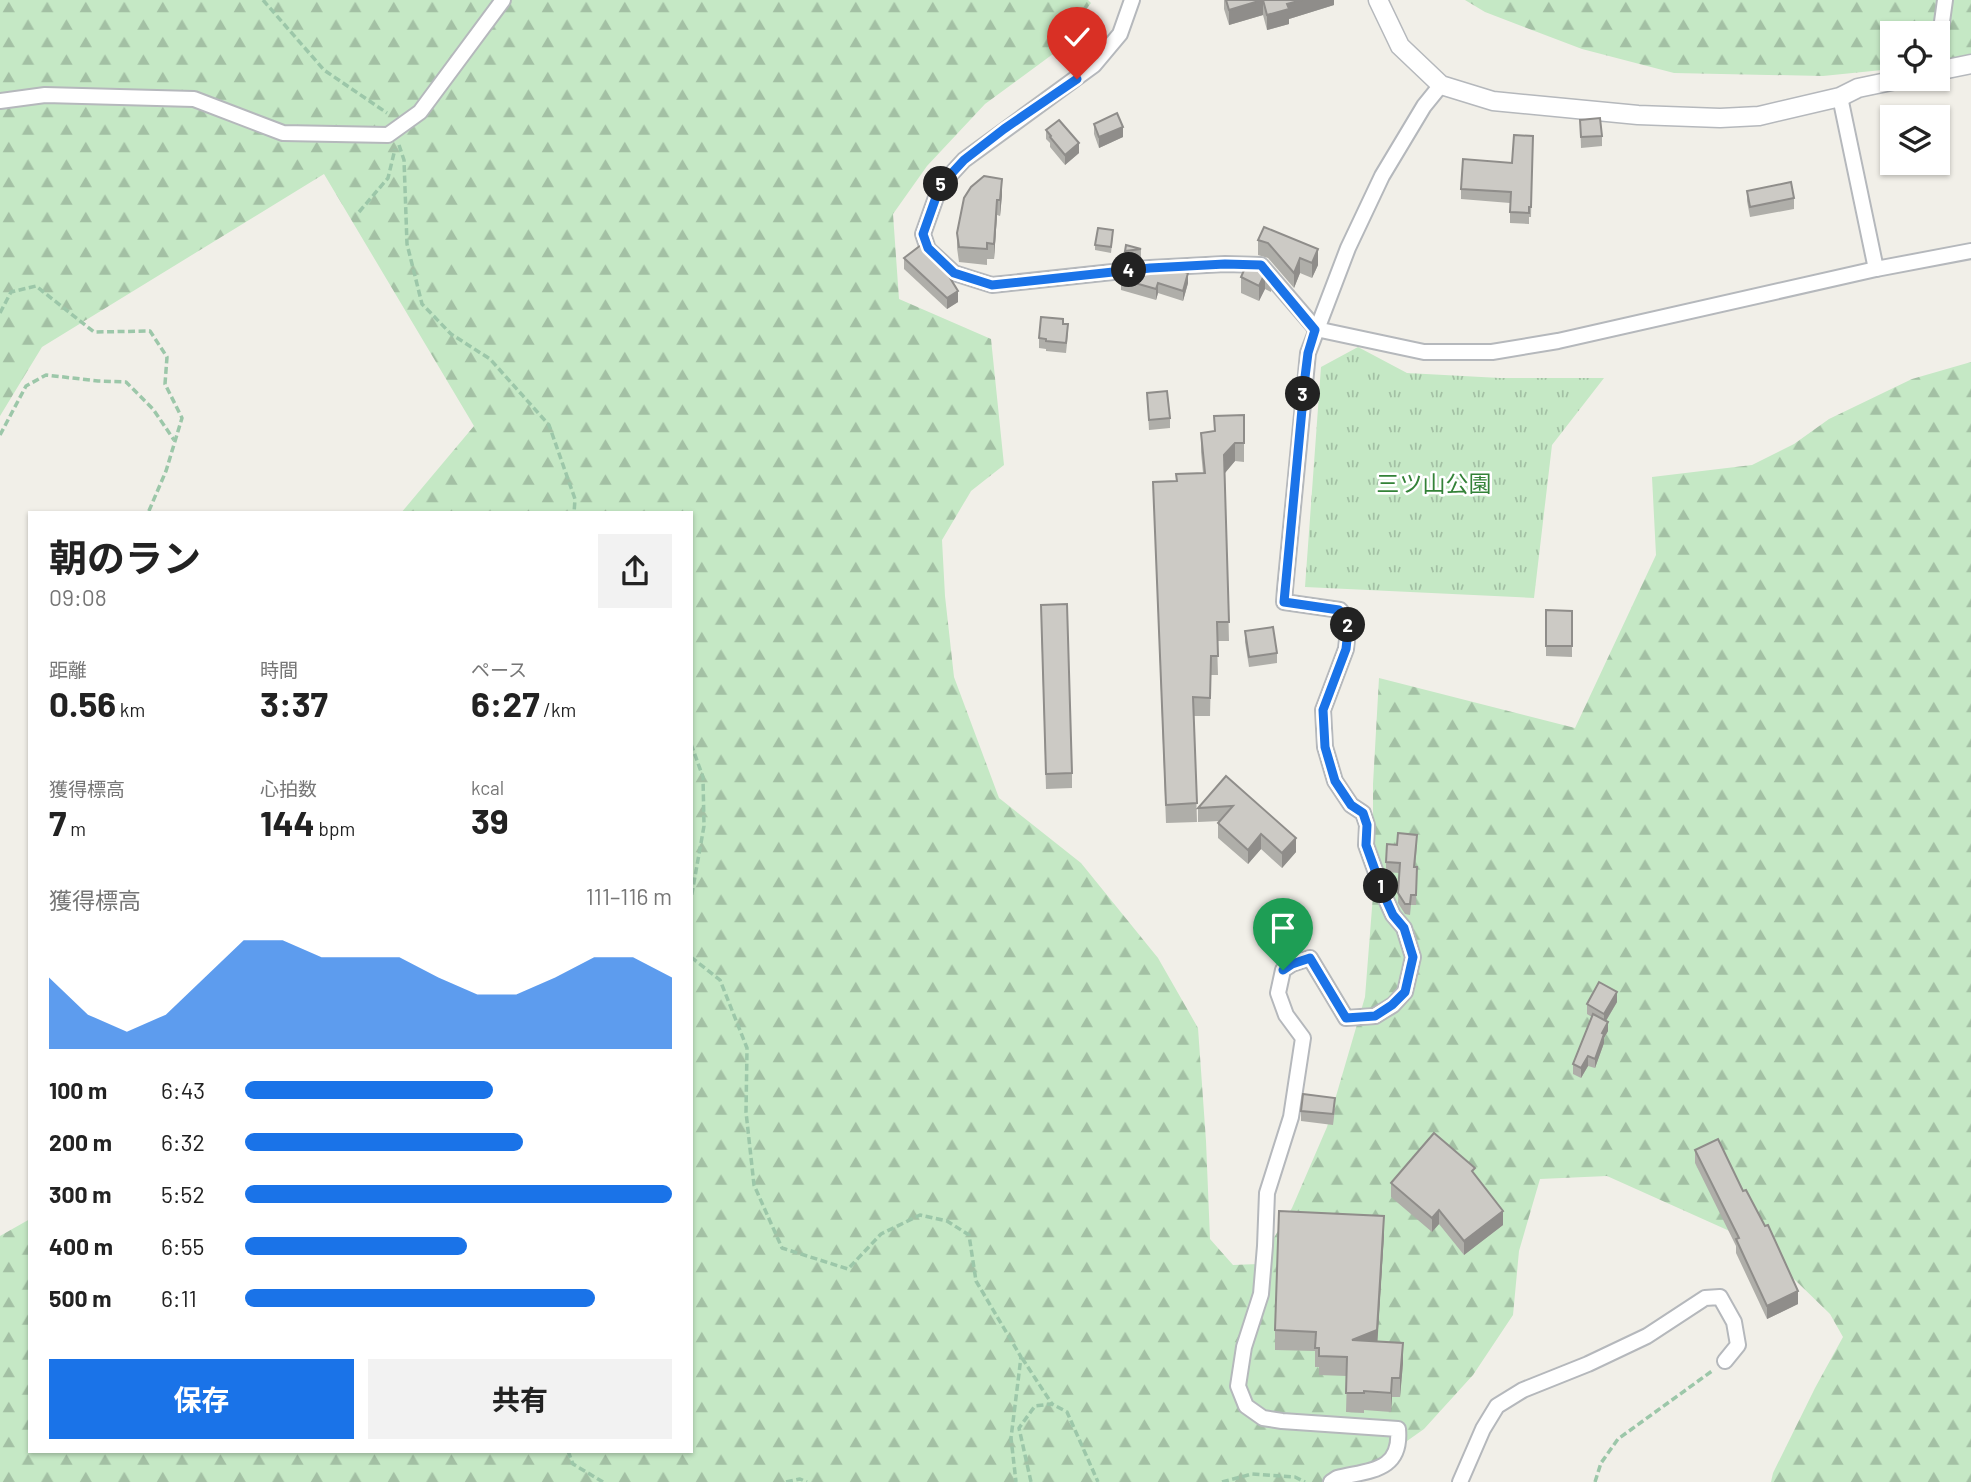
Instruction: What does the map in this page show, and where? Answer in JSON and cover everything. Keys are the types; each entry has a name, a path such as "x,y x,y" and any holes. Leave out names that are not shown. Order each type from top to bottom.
{"street":[{"path":"0,101 45,95 194,99 283,133 388,135 420,112 503,0"},
{"path":"1132,0 1120,34 1094,65 964,160 940,186 923,234 928,248 954,273 992,285 1150,268 1261,265 1315,330 1424,352 1492,352 1558,341 1876,269 1971,251"},
{"path":"1378,0 1400,46 1441,85 1493,101 1638,115 1720,118 1759,116 1840,97 1858,88 1880,83"},
{"path":"1942,21 1945,0"},
{"path":"1950,68 1971,64"},
{"path":"1331,1482 1337,1478 1383,1468 1393,1459 1399,1444 1398,1429 1263,1418 1246,1406 1238,1386 1244,1347 1261,1294 1266,1193 1291,1117 1303,1038 1286,1015 1278,993 1283,970 1310,958 1346,1018 1375,1016 1405,992 1413,957 1404,928 1393,915 1366,845 1367,825 1363,813 1351,805 1335,781 1325,747 1323,710 1346,649 1349,621 1339,610 1284,602 1308,353 1348,248 1382,176 1424,106 1441,85"},
{"path":"1840,97 1876,269"},
{"path":"1460,1482 1478,1438 1497,1406 1523,1390 1588,1364 1647,1336 1705,1298 1720,1297 1734,1322 1738,1345 1724,1361"}],"path":[{"path":"263,0 324,70 387,113"},
{"path":"359,212 388,178 397,140 404,160 407,244 422,304 451,334 490,359 549,425 575,499 575,511"},
{"path":"0,313 12,292 36,286 94,332 150,331 167,357 165,384 182,418 166,471 149,511"},
{"path":"0,435 26,386 46,375 98,382 125,382 153,409 174,440"},
{"path":"693,749 703,776 704,826 693,887"},
{"path":"693,959 720,980 747,1048 746,1112 754,1185 782,1248 848,1269 881,1234 920,1215 947,1221 969,1236 976,1281 1052,1404 1067,1412 1098,1482"},
{"path":"1016,1482 1011,1438 1021,1357"},
{"path":"1595,1482 1601,1463 1618,1438 1724,1361"},
{"path":"1031,1482 1019,1428 1035,1406 1052,1404"},
{"path":"569,1453 573,1464 603,1482"},
{"path":"1222,1482 1252,1474 1296,1477 1304,1482"},
{"path":"786,1482 800,1479 807,1482"}],"green space":[{"path":"0,0 1088,0 1091,3 1053,54 985,104 927,166 893,214 899,299 991,339 1004,465 971,491 942,540 954,677 999,798 1081,863 1158,958 1198,1028 1210,1239 1233,1265 1258,1264 1292,1208 1327,1127 1365,997 1373,895 1373,784 1379,678 1575,728 1656,555 1652,477 1752,465 1794,444 1829,419 1912,379 1971,362 1971,1482 1771,1482 1815,1388 1843,1337 1830,1314 1795,1280 1734,1233 1607,1176 1540,1179 1519,1251 1513,1315 1473,1375 1424,1429 1349,1482 0,1482 0,1236 28,1220 28,1453 693,1453 693,511 403,511 474,426 324,174 42,347 0,416"},
{"path":"1465,0 1971,0 1971,61 1950,63 1950,21 1880,21 1880,70 1823,76 1674,73 1582,49 1485,12"},
{"name":"三ツ山公園","path":"1358,347 1407,373 1500,378 1604,378 1552,445 1534,598 1305,587 1321,367"}],"building":[{"path":"1226,0 1262,0 1229,10"},
{"path":"1263,0 1302,0 1287,4 1289,9 1267,15"},
{"path":"1117,113 1123,127 1099,137 1094,124"},
{"path":"1600,118 1602,136 1581,137 1580,120"},
{"path":"1059,120 1079,143 1065,155 1046,130"},
{"path":"1514,135 1533,136 1529,213 1510,212 1511,192 1461,189 1463,159 1512,163"},
{"path":"984,176 1002,179 1000,200 997,200 994,244 987,243 987,249 959,247 957,233 964,198 971,187"},
{"path":"1791,182 1794,198 1750,207 1747,191"},
{"path":"1264,227 1318,249 1312,263 1300,258 1294,273 1268,243 1258,240"},
{"path":"1098,228 1113,230 1111,247 1095,245"},
{"path":"921,245 942,265 958,291 947,298 904,258"},
{"path":"1126,245 1141,249 1125,251"},
{"path":"1249,259 1256,259 1271,276 1265,273 1259,286 1241,277"},
{"path":"1165,266 1188,273 1183,291 1158,283 1156,289 1121,279 1122,270"},
{"path":"1041,317 1063,319 1063,324 1068,324 1066,343 1039,338"},
{"path":"1167,391 1170,418 1149,420 1147,393"},
{"path":"1244,415 1244,443 1235,443 1224,455 1229,622 1217,622 1218,656 1211,656 1210,698 1193,697 1197,803 1166,805 1153,482 1177,481 1176,474 1205,473 1201,433 1215,431 1214,416"},
{"path":"1067,604 1072,773 1046,774 1041,605"},
{"path":"1546,610 1572,611 1572,646 1546,646"},
{"path":"1273,627 1277,653 1249,657 1245,631"},
{"path":"1226,776 1296,838 1282,853 1261,834 1248,850 1218,823 1233,806 1198,808"},
{"path":"1398,833 1417,835 1414,867 1417,867 1416,895 1411,895 1410,904 1405,904 1398,893 1400,863 1386,862 1387,844 1397,845"},
{"path":"1599,982 1617,992 1604,1014 1587,1004"},
{"path":"1593,1014 1608,1022 1595,1059 1588,1056 1581,1068 1573,1064"},
{"path":"1303,1094 1335,1098 1333,1114 1301,1111"},
{"path":"1434,1133 1475,1168 1472,1171 1503,1211 1464,1241 1439,1210 1432,1218 1391,1183"},
{"path":"1718,1139 1743,1191 1746,1190 1765,1226 1768,1225 1798,1291 1767,1306 1736,1239 1739,1238 1695,1150"},
{"path":"1279,1211 1384,1216 1377,1330 1352,1340 1403,1343 1400,1378 1392,1378 1391,1393 1346,1393 1347,1357 1319,1356 1319,1348 1315,1348 1316,1332 1275,1330"}],"route":[{"path":"1077,79 964,160 940,186 923,234 928,248 954,273 992,285 1150,268 1261,265 1315,330 1305,377 1284,602 1339,610 1349,621 1346,649 1323,710 1325,747 1335,781 1351,805 1363,813 1367,825 1366,845 1393,915 1404,928 1413,957 1405,992 1375,1016 1346,1018 1310,958 1283,970"}]}
